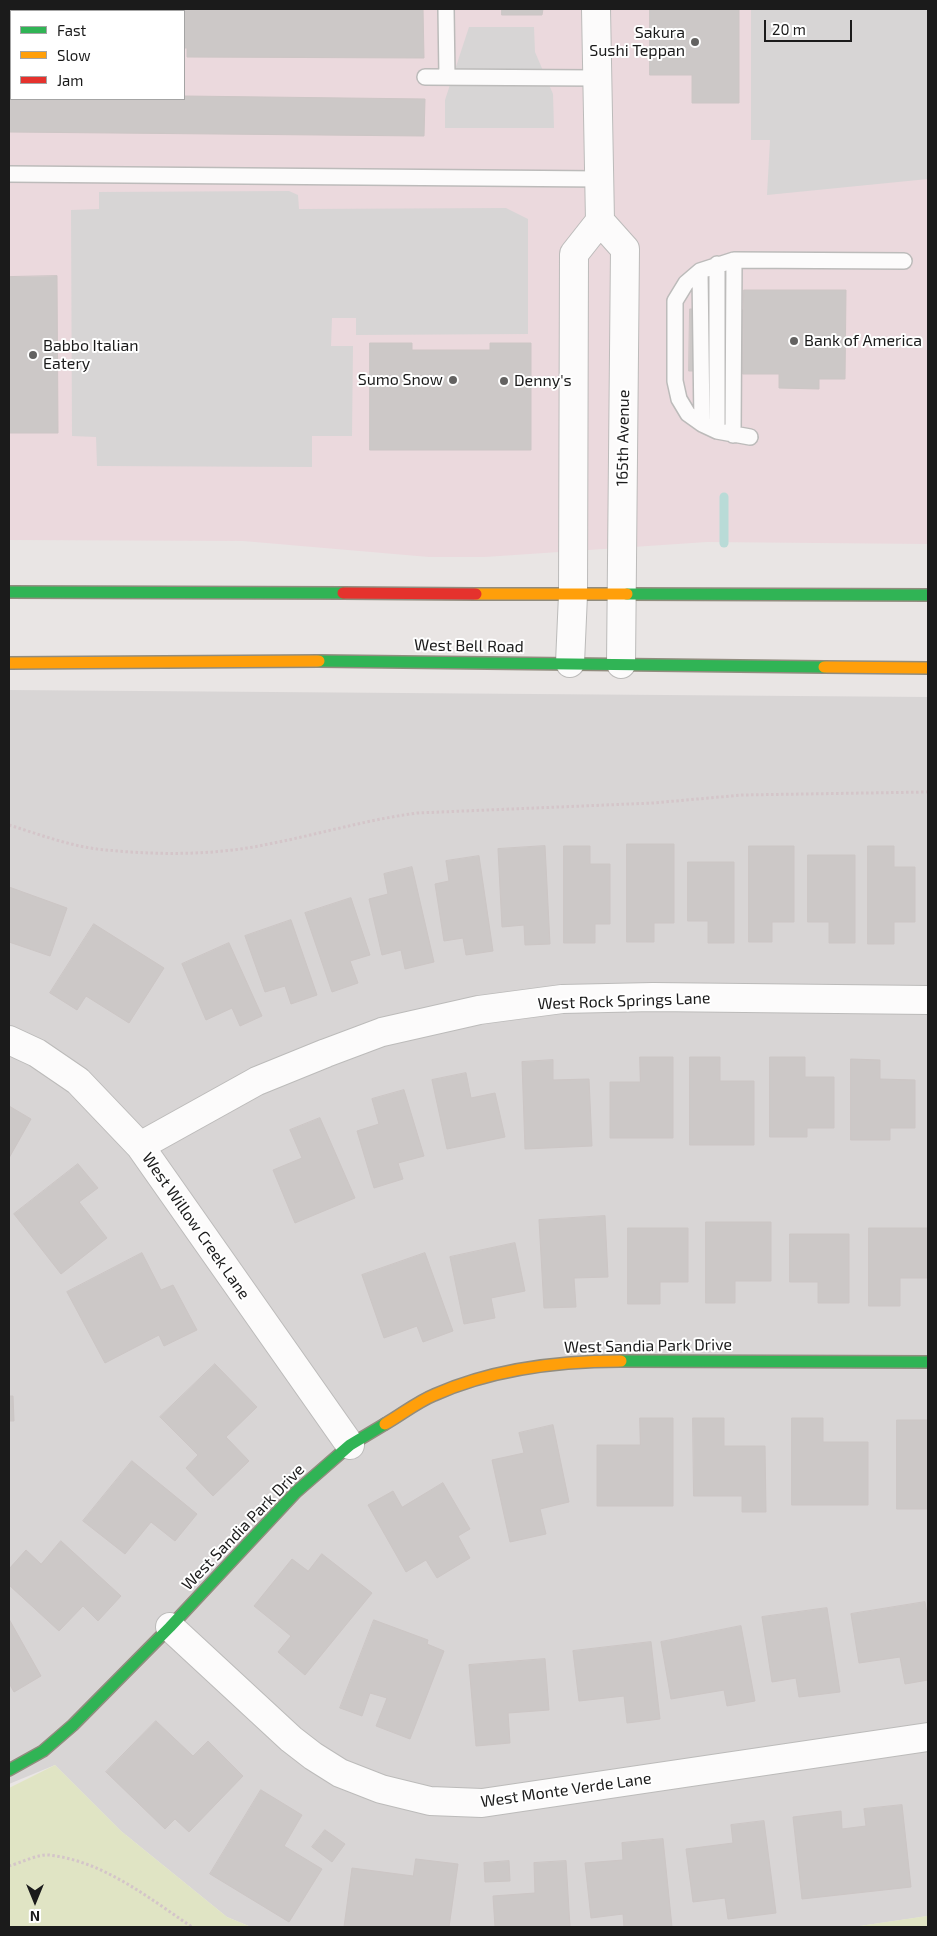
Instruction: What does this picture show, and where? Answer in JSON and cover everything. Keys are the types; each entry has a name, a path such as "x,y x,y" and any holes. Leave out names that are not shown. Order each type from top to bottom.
{"main road":[{"path":"9,592 928,595"},
{"name":"West Bell Road","path":"9,662 282,660 928,668"},
{"name":"West Sandia Park Drive","path":"9,1770 43,1750 73,1725 170,1627 296,1492 350,1445 434,1395 517,1370 583,1360 928,1362"}],"street":[{"path":"570,663 573,595 574,254 600,221 596,9"},
{"name":"165th Avenue","path":"600,221 625,248 621,664"},
{"name":"West Rock Springs Lane","path":"140,1146 257,1081 326,1053 382,1032 479,1010 562,999 663,997 928,1000"},
{"name":"West Willow Creek Lane","path":"9,1040 37,1053 78,1081 140,1146 350,1445"},
{"name":"West Monte Verde Lane","path":"170,1627 313,1756 340,1773 381,1790 430,1801 482,1803 928,1737"}],"lane":[{"path":"446,9 447,77"},
{"path":"425,77 596,78"},
{"path":"9,174 390,179 600,179"},
{"path":"750,437 717,431 702,424 688,414 679,399 675,381 676,301 686,283 700,271 734,260 904,261"},
{"path":"733,434 734,260"},
{"path":"717,264 717,431"},
{"path":"700,271 702,424"}],"path":[{"path":"9,825 64,842 96,849 154,853 210,852 263,846 379,818 417,813 653,803 742,795 928,792"},
{"path":"9,1866 48,1855 95,1867 139,1890 192,1927"}],"shaded area":[{"path":"9,9 928,9 928,544 707,542 485,557 429,557 243,541 9,540"},
{"path":"751,9 928,9 928,179 767,195 770,140 751,140"},
{"path":"469,27 534,27 535,52 553,94 554,128 445,128 445,100"},
{"path":"289,191 298,195 299,209 506,208 528,219 528,334 356,335 356,318 332,318 331,346 353,346 352,436 312,436 312,467 97,466 96,437 72,436 71,210 99,209 99,192"},
{"path":"9,690 928,697 928,1916 853,1927 251,1927 227,1917 121,1831 55,1765 9,1784"}],"green space":[{"path":"55,1765 121,1831 227,1917 251,1927 9,1927 9,1788"},
{"path":"927,1916 928,1927 853,1927"}],"building":[{"path":"9,9 423,9 424,58 187,57 187,48 185,48 185,10 10,10 9,56"},
{"path":"502,9 543,9 542,15 502,15"},
{"name":"Sakura Sushi Teppan","path":"650,9 739,9 739,103 692,103 692,75 650,75"},
{"path":"9,95 10,100 185,100 185,96 425,99 424,136 9,132"},
{"name":"Babbo Italian Eatery","path":"57,276 58,433 9,433 9,277"},
{"name":"Bank of America","path":"744,290 846,290 845,379 819,379 819,389 779,388 779,374 743,374"},
{"path":"690,309 743,310 743,371 689,371"},
{"path":"370,343 412,343 412,350 490,350 490,343 531,343 531,450 370,450"},
{"path":"627,844 674,844 674,923 654,923 654,942 627,942"},
{"path":"545,846 550,944 525,945 524,925 502,927 498,849"},
{"path":"564,846 590,846 590,864 610,864 610,924 595,924 595,943 564,943"},
{"path":"749,846 794,846 794,922 772,922 772,942 749,942"},
{"path":"868,846 894,846 894,867 915,867 915,922 894,922 894,944 868,944"},
{"path":"808,855 855,855 855,943 829,943 829,922 808,922"},
{"path":"479,856 493,951 466,955 463,938 444,941 435,884 449,881 446,861"},
{"path":"688,862 734,862 734,943 708,943 708,921 688,921"},
{"path":"412,867 434,962 405,969 401,950 382,955 369,899 388,894 384,874"},
{"path":"9,887 67,908 50,956 9,942"},
{"path":"351,898 370,955 350,961 358,983 332,992 305,913"},
{"path":"291,920 317,995 291,1004 285,986 265,992 245,936"},
{"path":"94,924 164,968 129,1023 86,996 77,1010 50,993"},
{"path":"229,943 262,1016 240,1026 232,1008 206,1020 182,964"},
{"path":"640,1057 673,1057 673,1138 610,1138 610,1082 640,1082"},
{"path":"690,1057 720,1057 720,1081 754,1081 754,1145 690,1145"},
{"path":"770,1057 805,1057 805,1077 834,1077 834,1128 807,1128 807,1137 770,1137"},
{"path":"851,1059 880,1060 880,1079 915,1080 915,1128 890,1128 890,1140 851,1140"},
{"path":"553,1060 553,1080 589,1079 592,1146 525,1149 522,1062"},
{"path":"466,1073 471,1098 495,1093 505,1137 447,1149 432,1080"},
{"path":"404,1090 424,1156 398,1163 403,1179 374,1188 357,1131 379,1124 372,1099"},
{"path":"9,1106 31,1119 9,1158"},
{"path":"320,1118 355,1198 295,1223 273,1170 302,1158 290,1130"},
{"path":"78,1164 98,1188 79,1202 107,1238 61,1274 14,1214"},
{"path":"605,1216 608,1277 574,1278 576,1307 544,1308 539,1220"},
{"path":"706,1222 771,1222 771,1281 735,1281 735,1303 706,1303"},
{"path":"628,1228 688,1228 688,1282 660,1282 660,1304 628,1304"},
{"path":"869,1228 928,1228 928,1278 900,1278 900,1306 869,1306"},
{"path":"790,1234 849,1234 849,1303 818,1303 818,1282 790,1282"},
{"path":"515,1243 525,1291 491,1298 495,1318 464,1324 450,1257"},
{"path":"142,1253 161,1290 173,1285 197,1330 164,1346 159,1335 105,1363 67,1292"},
{"path":"425,1253 453,1331 423,1342 417,1326 384,1338 362,1275"},
{"path":"215,1364 257,1407 226,1437 249,1461 213,1496 186,1468 198,1455 160,1417"},
{"path":"9,1396 13,1396 14,1421 9,1421"},
{"path":"640,1418 673,1418 673,1506 597,1506 597,1445 640,1445"},
{"path":"693,1418 724,1418 724,1446 765,1446 766,1512 742,1512 742,1496 694,1496"},
{"path":"792,1418 823,1418 823,1442 868,1442 868,1505 792,1505"},
{"path":"897,1420 928,1420 928,1509 897,1509"},
{"path":"553,1425 569,1502 540,1509 546,1534 510,1542 492,1460 524,1453 519,1433"},
{"path":"132,1461 197,1514 175,1541 151,1522 125,1554 83,1521"},
{"path":"443,1483 470,1529 458,1536 470,1558 437,1578 426,1560 406,1572 368,1505 393,1491 402,1507"},
{"path":"61,1541 121,1596 98,1621 83,1606 59,1631 9,1585 9,1569 26,1550 41,1564"},
{"path":"322,1554 372,1593 305,1675 278,1652 291,1636 254,1606 292,1559 308,1571"},
{"path":"925,1602 928,1621 928,1680 905,1684 900,1657 859,1663 851,1614"},
{"path":"827,1608 840,1692 799,1697 796,1678 772,1682 762,1617"},
{"path":"9,1619 41,1676 14,1692 9,1683"},
{"path":"374,1620 428,1640 427,1644 444,1651 410,1739 376,1726 387,1698 370,1693 362,1716 340,1708"},
{"path":"741,1626 755,1701 727,1706 724,1690 671,1699 661,1642"},
{"path":"651,1642 660,1719 627,1723 624,1696 579,1701 573,1651"},
{"path":"545,1659 549,1710 508,1713 510,1743 476,1746 469,1665"},
{"path":"156,1721 193,1756 208,1741 243,1776 189,1832 175,1819 165,1829 106,1772"},
{"path":"261,1790 302,1815 284,1846 322,1869 289,1922 210,1874"},
{"path":"902,1805 911,1887 802,1899 793,1817 841,1811 842,1829 866,1826 864,1809"},
{"path":"764,1821 776,1913 728,1919 725,1898 693,1902 686,1849 733,1843 731,1825"},
{"path":"325,1830 345,1844 332,1862 312,1847"},
{"path":"663,1839 672,1927 624,1927 623,1914 591,1918 585,1863 623,1860 622,1843"},
{"path":"416,1859 458,1864 449,1927 344,1927 352,1868 413,1876"},
{"path":"509,1861 510,1881 485,1882 484,1863"},
{"path":"566,1861 570,1927 495,1927 493,1896 535,1893 534,1863"}],"waterway":[{"path":"724,497 724,543"}],"traffic: fast":[{"path":"9,592 343,593"},
{"path":"627,594 928,595"},
{"path":"319,661 824,667"},
{"path":"621,1361 928,1362"},
{"path":"9,1770 43,1751 73,1725 170,1627 296,1492 350,1445 385,1424"}],"traffic: slow":[{"path":"476,594 627,594"},
{"path":"9,663 319,661"},
{"path":"824,667 928,668"},
{"path":"385,1424 428,1398 479,1379 526,1368 549,1365 621,1361"}],"traffic: jam":[{"path":"343,593 476,594"}],"place":[{"name":"Sakura Sushi Teppan","path":"695,42"},
{"name":"Bank of America","path":"794,341"},
{"name":"Babbo Italian Eatery","path":"33,355"},
{"name":"Sumo Snow","path":"453,380"},
{"name":"Denny's","path":"504,381"}]}
